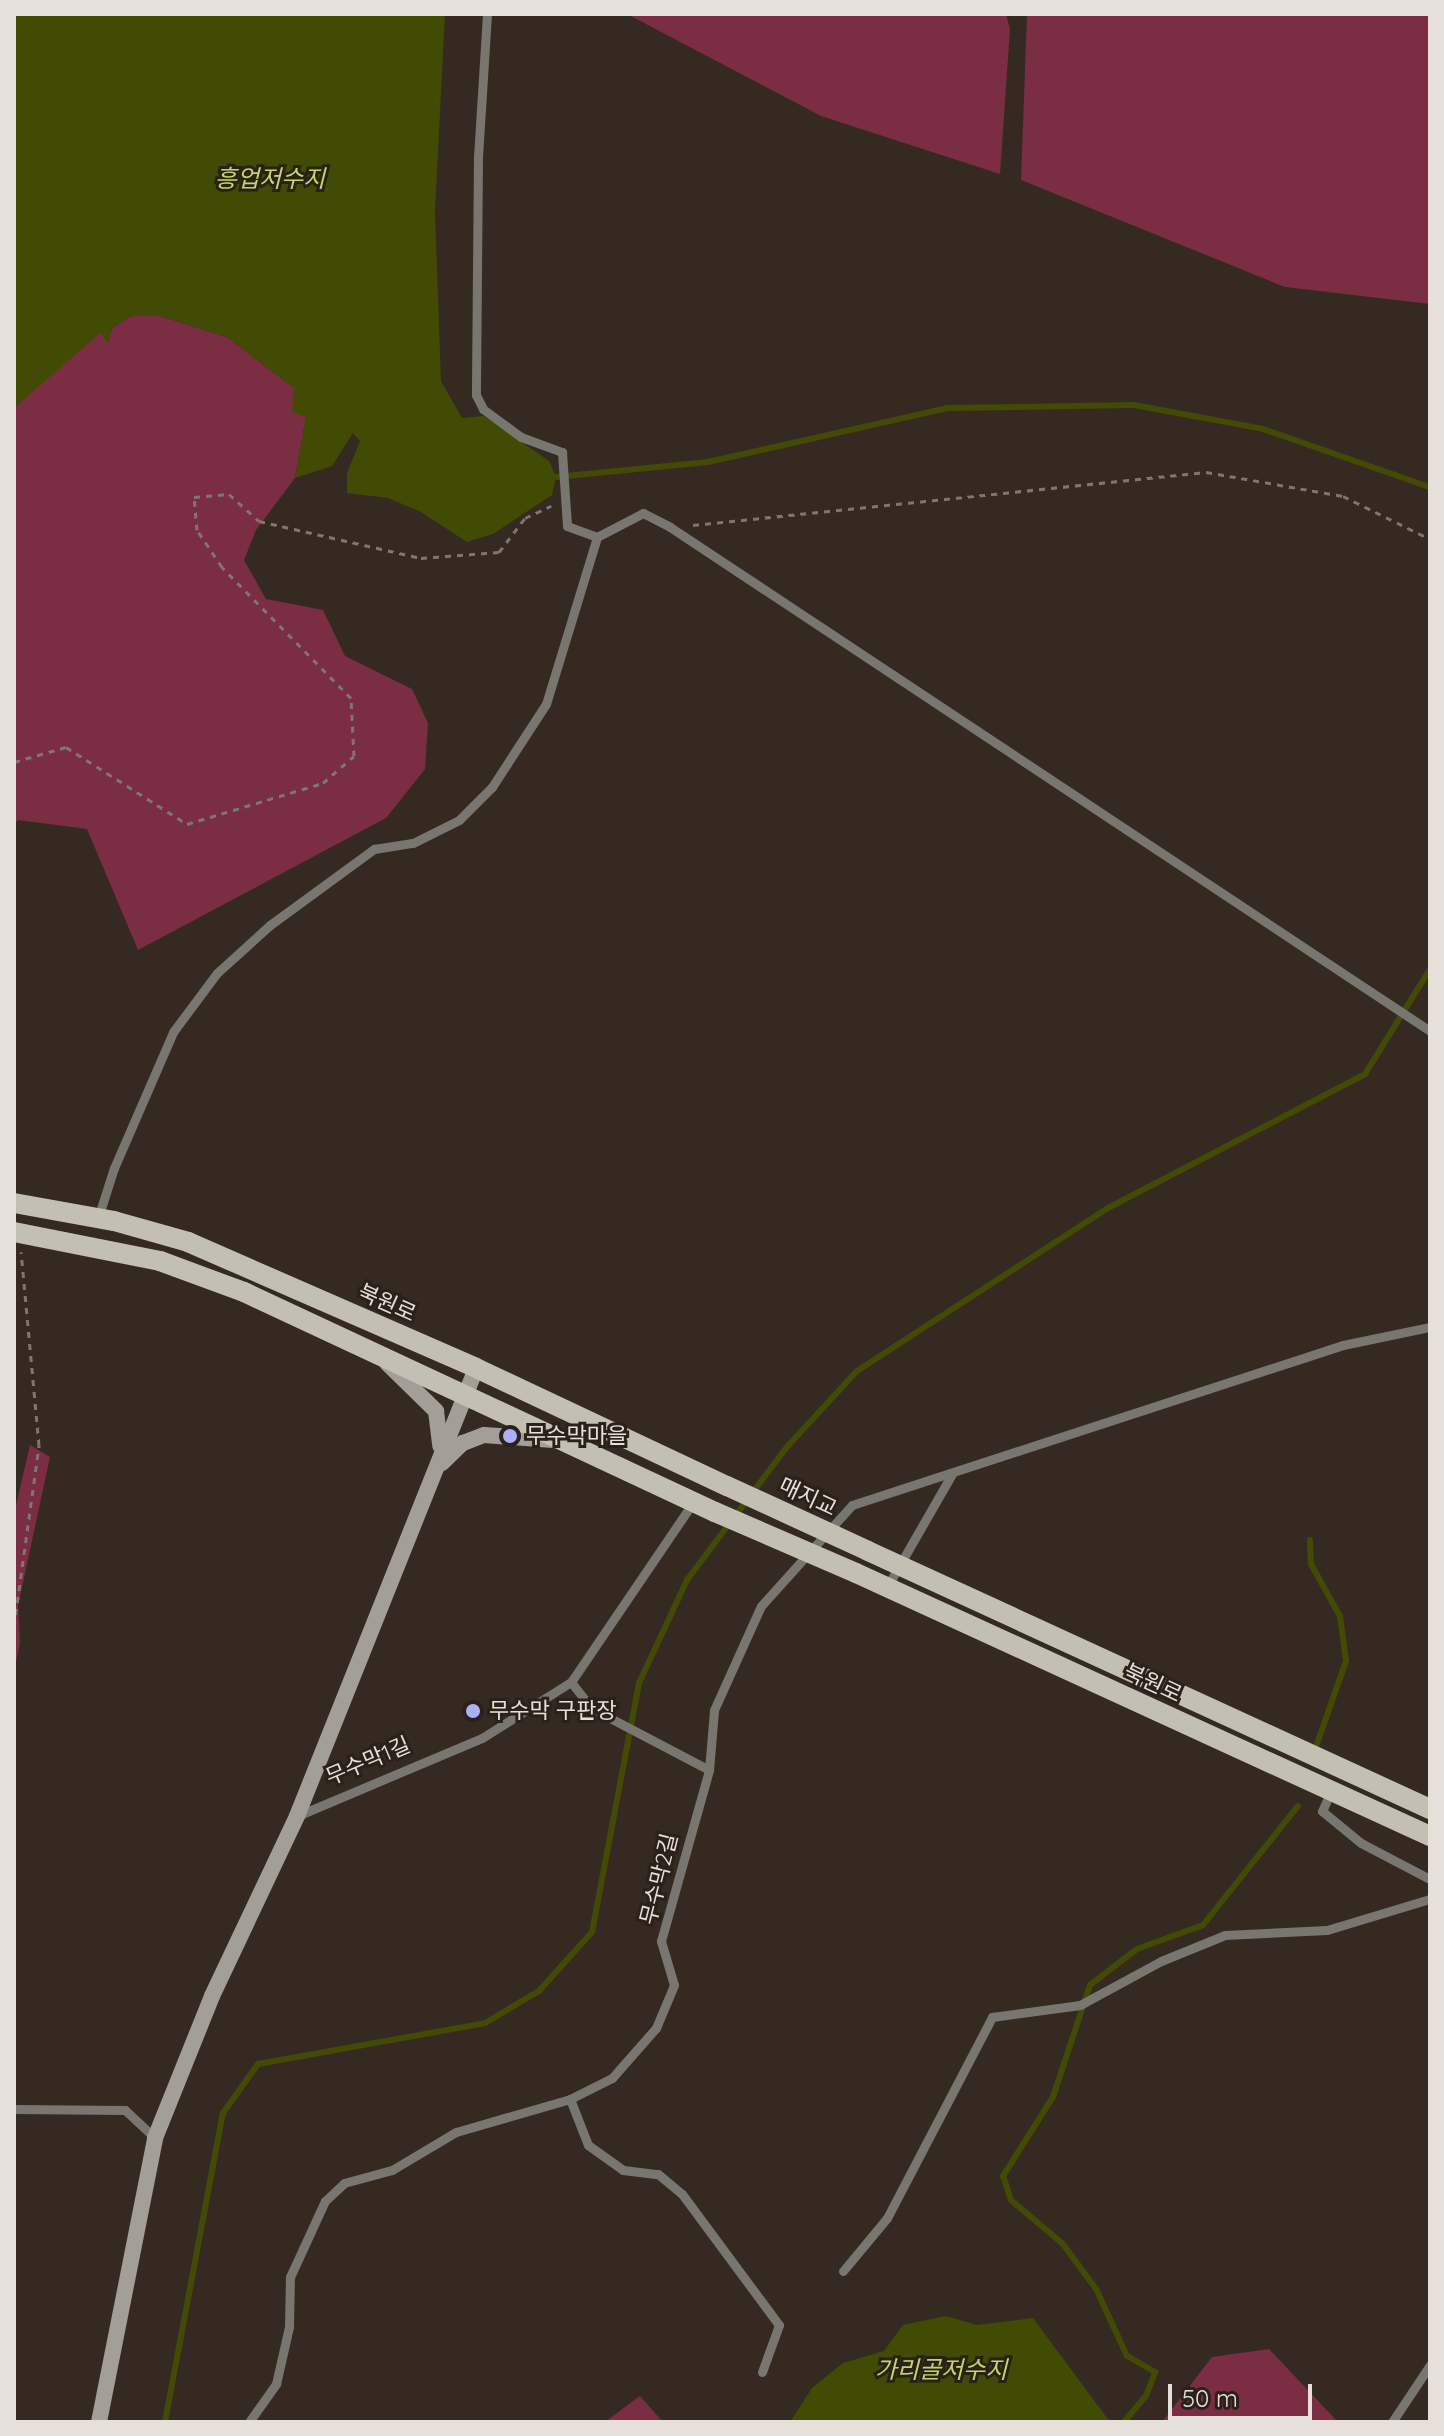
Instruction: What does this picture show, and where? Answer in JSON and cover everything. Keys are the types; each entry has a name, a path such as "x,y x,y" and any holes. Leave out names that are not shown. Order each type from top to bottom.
{"main road":[{"name":"북원로","path":"14,1203 98,1218 188,1242 476,1368 727,1486"},
{"path":"17,1233 160,1261 244,1292 694,1501"},
{"name":"매지교","path":"727,1486 868,1551"},
{"name":"북원로","path":"694,1501 1430,1836"},
{"name":"북원로","path":"868,1551 1430,1809"}],"street":[{"path":"375,1353 436,1411 442,1428 438,1467"},
{"path":"99,2422 155,2138 212,1996 297,1816 476,1368"},
{"path":"438,1467 463,1443 484,1435 570,1442"}],"lane":[{"path":"487,14 478,156 476,395 483,409 521,437 562,452 567,526 597,537"},
{"path":"98,1218 114,1168 173,1032 217,973 270,925 374,849 413,843 459,820 492,787 546,704 597,537 643,513 670,527 1428,1031"},
{"path":"887,1587 952,1474 1077,1428 1343,1345 1430,1327"},
{"name":"무수막2길","path":"249,2422 276,2384 289,2327 290,2277 325,2201 344,2183 392,2170 456,2132 570,2099 612,2078 656,2028 674,1985 661,1941 709,1770 714,1710 761,1606 852,1505 952,1474"},
{"name":"무수막1길","path":"297,1816 482,1738 571,1682 694,1501"},
{"path":"571,1682 591,1708 709,1770"},
{"path":"1331,1791 1322,1811 1361,1843 1430,1879"},
{"path":"843,2271 887,2218 992,2017 1080,2005 1225,1935 1327,1930 1430,1899"},
{"path":"570,2099 588,2145 623,2170 658,2174 682,2194 779,2325 762,2372"},
{"path":"14,2109 125,2110 155,2138"},
{"path":"1392,2422 1430,2365"}],"path":[{"path":"670,527 1206,472 1343,496 1430,539"},
{"path":"14,762 66,747 187,824 323,783 354,756 351,698 222,567 197,530 194,497 229,494 259,521 421,558 499,552 525,518 567,498"},
{"path":"14,1626 39,1445 17,1233"}],"shaded area":[{"path":"627,14 1006,14 1010,29 1000,174 821,116"},
{"path":"1027,14 1430,14 1430,304 1285,287 1021,180"},
{"path":"131,316 160,316 227,337 294,388 306,417 295,478 256,530 244,560 266,599 323,610 345,656 412,689 428,723 425,769 386,818 138,950 87,829 18,820 14,825 14,405 101,332 108,342 112,328"},
{"path":"30,1445 50,1457 18,1606 20,1643 14,1671 14,1514"},
{"path":"1269,2349 1338,2422 1162,2422 1212,2357"},
{"path":"640,2396 663,2422 605,2422"}],"water":[{"name":"흥업저수지","path":"14,14 445,14 435,211 441,381 462,418 484,416 549,461 556,477 552,495 493,534 467,542 421,512 388,498 347,493 347,473 360,441 353,433 332,466 295,478 306,417 292,412 294,388 227,337 160,316 131,316 112,328 108,343 100,333 14,408"},
{"name":"가리골저수지","path":"946,2316 977,2325 1033,2318 1110,2422 790,2422 812,2388 843,2363 884,2351 903,2325"}],"waterway":[{"path":"556,477 708,462 947,408 1134,405 1263,429 1430,487"},
{"path":"165,2422 223,2113 258,2064 485,2023 539,1991 592,1932 639,1683 687,1580 786,1448 857,1371 1110,1207 1365,1074 1430,969"},
{"path":"1310,1540 1311,1564 1340,1616 1346,1661 1317,1744"},
{"path":"1124,2422 1146,2396 1155,2372 1127,2356 1096,2289 1063,2244 1011,2200 1003,2176 1053,2097 1090,1985 1137,1949 1203,1925 1298,1806"}],"place":[{"name":"무수막마을","path":"510,1436"},
{"name":"무수막 구판장","path":"473,1711"}]}
